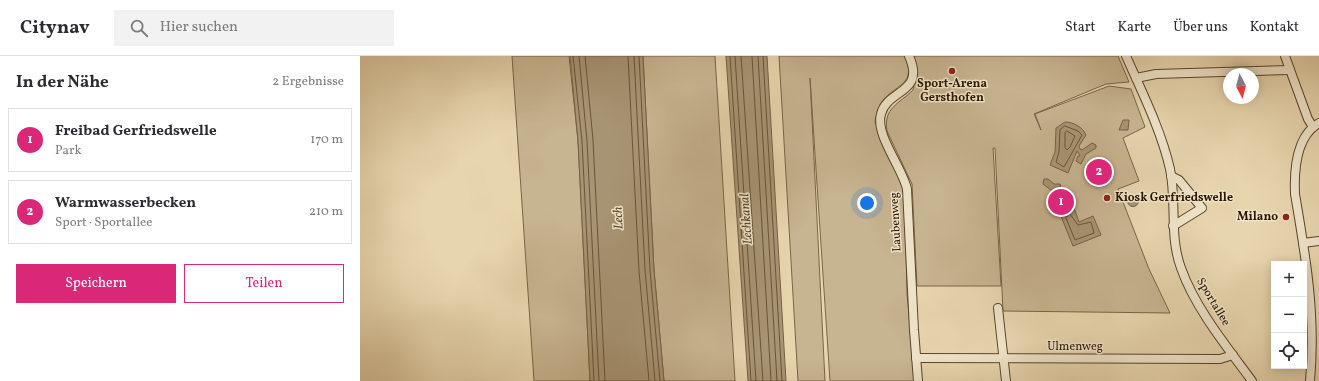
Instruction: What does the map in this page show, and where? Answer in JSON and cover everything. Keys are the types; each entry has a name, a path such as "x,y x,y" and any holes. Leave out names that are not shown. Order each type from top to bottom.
{"street":[{"name":"Laubenweg","path":"909,56 913,73 911,82 904,90 887,102 881,113 880,120 885,138 903,175 907,189 918,381"},
{"name":"Sportallee","path":"1126,56 1156,129 1171,176 1174,243 1181,269 1200,306 1252,381"},
{"path":"1285,56 1308,119 1316,125 1303,140 1299,152 1294,182 1303,243 1315,301 1315,361 1310,381"},
{"path":"1136,78 1156,74 1290,70"},
{"path":"1171,176 1179,180 1202,208 1173,226"},
{"path":"1303,243 1319,241"},
{"path":"998,308 1006,381"},
{"name":"Ulmenweg","path":"916,358 1220,360 1233,355"}],"shaded area":[{"path":"512,56 569,56 578,141 590,381 534,381"},
{"path":"643,56 715,56 735,381 664,381 654,270"},
{"path":"779,56 905,56 908,65 907,78 882,101 875,122 902,183 905,196 907,294 915,381 830,381 810,78 825,381 798,381"},
{"path":"910,56 1118,56 1129,82 1106,84 1034,114 1041,130 1035,114 1109,86 1131,89 1145,127 1123,138 1139,181 1118,189 1149,269 1170,313 1003,311 995,148 993,148 1001,286 917,286 912,184 887,131 886,123 887,117 893,107 913,90 915,80"}],"water":[{"name":"Lech","path":"570,56 643,56 654,270 664,381 590,381 578,141"},
{"name":"Lechkanal","path":"726,56 767,56 786,381 748,381"},
{"path":"1123,120 1129,120 1128,130 1119,130"},
{"path":"1065,122 1077,126 1085,132 1086,135 1079,146 1080,149 1082,150 1092,143 1096,145 1096,148 1086,154 1081,164 1076,161 1078,156 1080,156 1077,151 1068,173 1050,165 1055,152 1056,128"},
{"path":"1095,164 1103,167 1100,173 1104,175 1095,180 1091,176 1093,172 1096,173 1095,169 1098,169 1094,166"},
{"path":"1044,179 1048,179 1054,184 1060,184 1061,186 1052,191 1043,184"},
{"path":"1131,196 1135,196 1137,197 1137,205 1131,206 1128,203 1128,199"},
{"path":"1074,208 1079,222 1093,216 1101,235 1073,246 1060,214"}],"place":[{"name":"Sport-Arena Gersthofen","path":"952,71"},
{"name":"Warmwasserbecken","path":"1099,172"},
{"name":"Kiosk Gerfriedswelle","path":"1107,198"},
{"name":"Freibad Gerfriedswelle","path":"1061,202"},
{"name":"Milano","path":"1286,217"}]}
